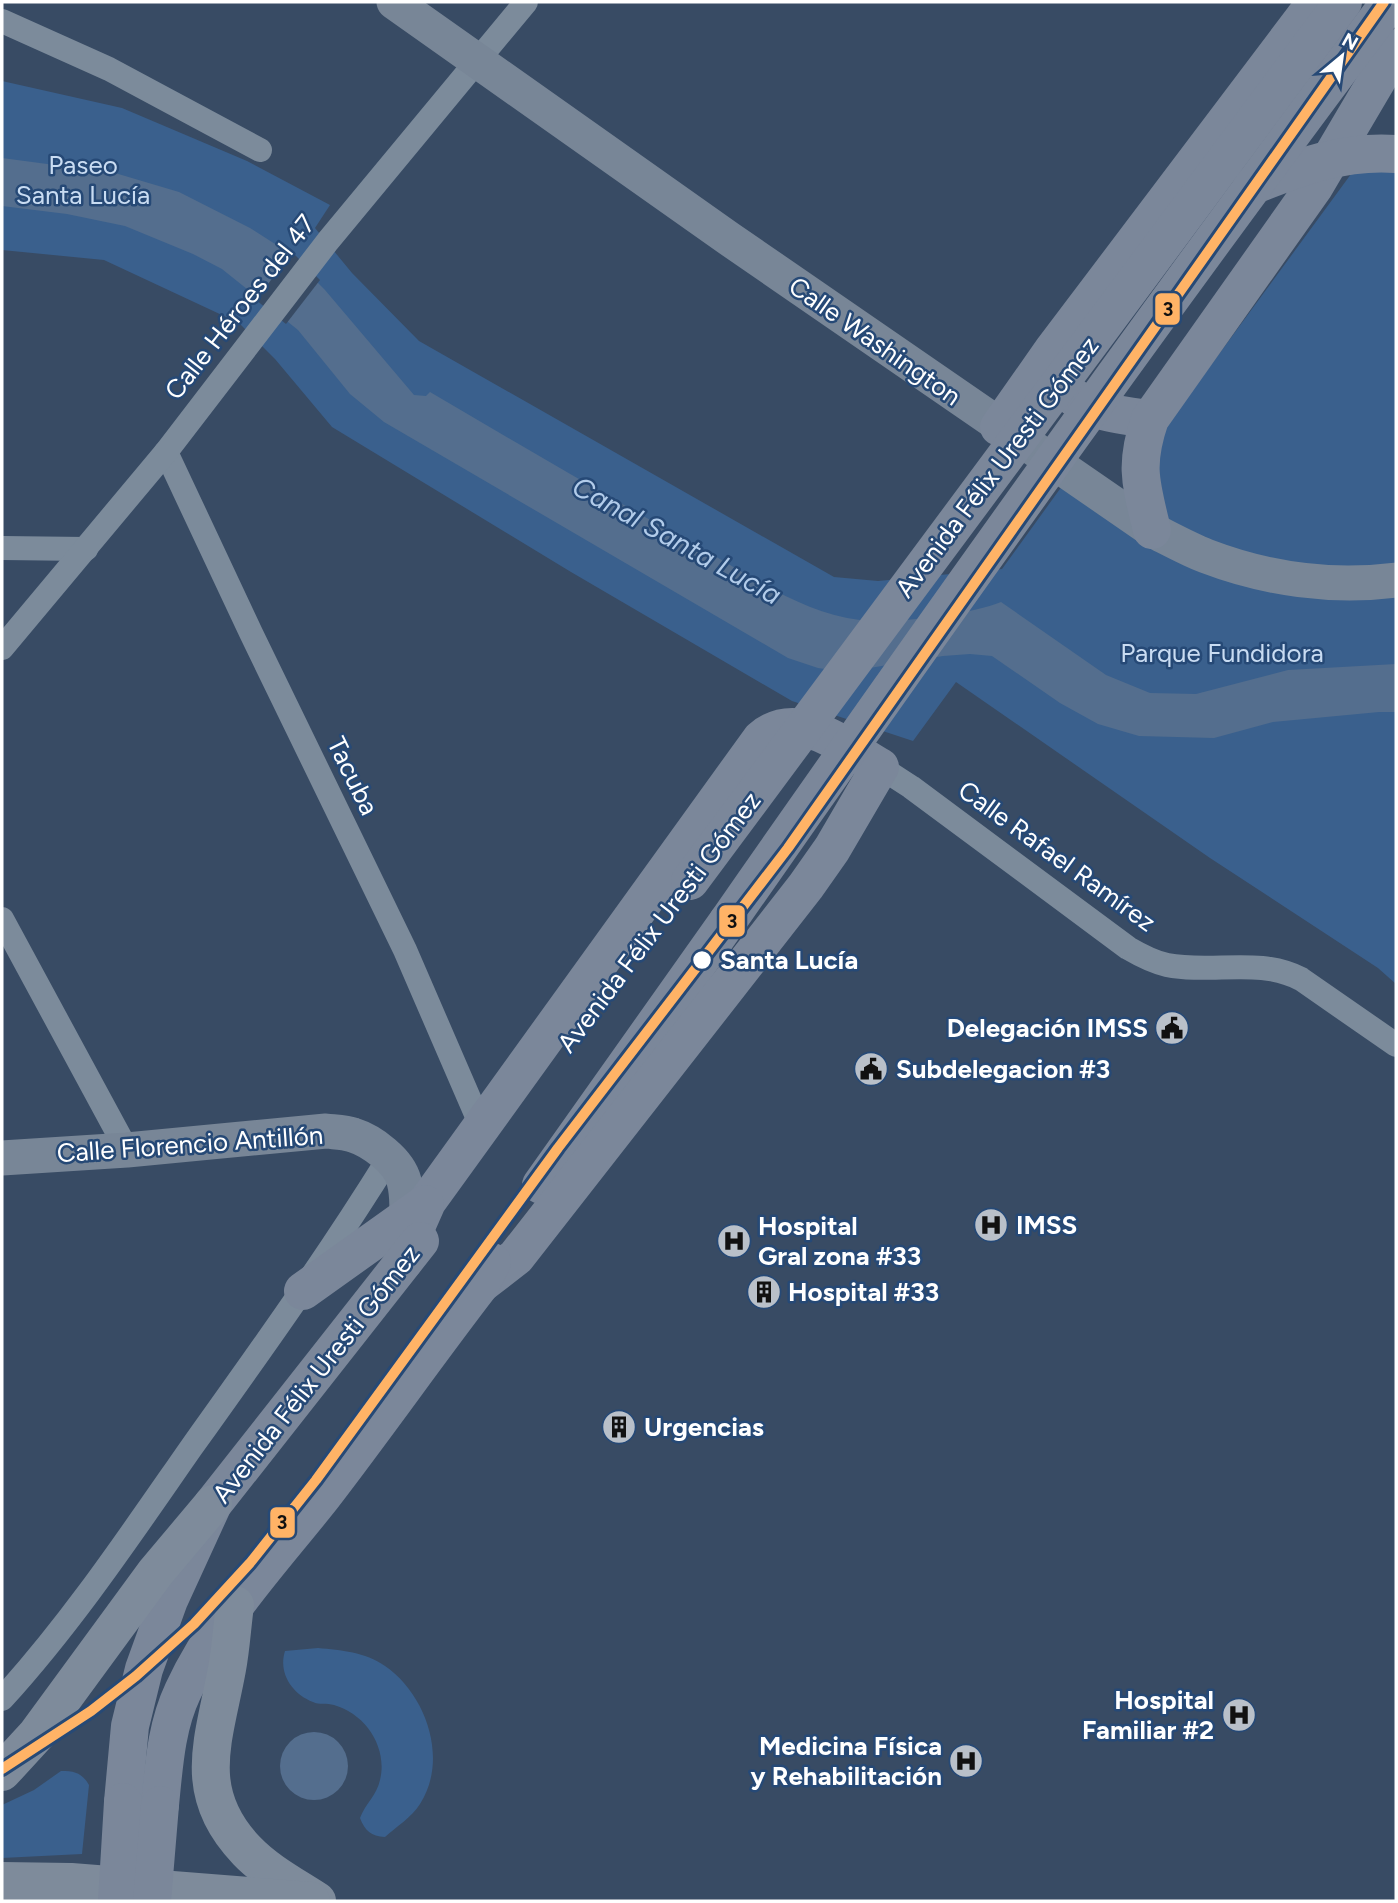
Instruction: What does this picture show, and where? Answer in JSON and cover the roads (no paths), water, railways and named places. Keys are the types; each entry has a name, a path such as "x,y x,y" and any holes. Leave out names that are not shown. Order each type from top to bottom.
{"highway":[{"path":"2,1772 37,1734 155,1573 213,1504"},
{"path":"235,1605 228,1667 211,1752 211,1784 217,1809 248,1852 317,1901"},
{"path":"2,1881 71,1882 311,1901"}],"main road":[{"name":"Calle Washington","path":"394,2 728,238 1152,530 1206,556 1268,575 1325,583 1396,580"},
{"path":"999,426 1053,350 1318,2 1394,59 1314,187 1150,419 1139,462 1152,530"},
{"name":"Avenida Félix Uresti Gómez","path":"117,1901 130,1726 144,1669 169,1600 213,1504 404,1261 426,1210 1343,2"},
{"name":"Avenida Félix Uresti Gómez","path":"152,1901 166,1742 183,1692 207,1646 235,1605 323,1494 481,1284 503,1237 1080,422 1390,2"},
{"path":"1252,186 1297,168 1341,156 1396,154"},
{"path":"1053,350 1056,370 1063,388 1081,404 1102,412 1150,419"},
{"path":"303,1291 426,1210 761,739 772,729 787,725 801,726 826,736 880,767 832,849 789,908 516,1257 481,1284"},
{"name":"Calle Florencio Antillón","path":"2,1158 127,1150 326,1131 353,1135 390,1158"},
{"path":"390,1158 426,1210"}],"street":[{"name":"Calle Héroes del 47","path":"2,648 166,452 328,242 526,2"},
{"path":"2,21 120,74 260,150"},
{"name":"Tacuba","path":"166,452 405,950 482,1128"},
{"path":"2,548 86,550"},
{"name":"Calle Rafael Ramírez","path":"880,767 1128,947 1147,958 1168,965 1286,971 1396,1045"},
{"path":"2,919 127,1150"},
{"path":"2,1699 77,1611 303,1291 390,1158"}],"water":[{"name":"Canal Santa Lucía","path":"2,158 115,173 179,192 250,228 286,251 325,290 414,395 426,396 430,392 761,583 819,610 860,620 892,621 951,614 1001,602 1106,675 1150,693 1196,694 1288,670 1396,664 1396,712 1273,722 1214,738 1139,736 1098,724 1060,703 992,656 943,656 845,672 818,668 788,658 384,422 350,394 298,330 222,269 125,226 67,214 2,206"},
{"path":"314,1732 327,1735 338,1742 345,1753 348,1766 345,1779 338,1790 327,1797 314,1800 301,1797 290,1790 283,1779 280,1766 283,1753 290,1742 301,1735"}],"place":[{"name":"Santa Lucía","path":"702,960"},
{"name":"Delegación IMSS","path":"1172,1028"},
{"name":"Subdelegacion #3","path":"871,1069"},
{"name":"IMSS","path":"991,1225"},
{"name":"Hospital Gral zona #33","path":"734,1241"},
{"name":"Hospital #33","path":"764,1292"},
{"name":"Urgencias","path":"619,1427"},
{"name":"Hospital Familiar #2","path":"1239,1715"},
{"name":"Medicina Física y Rehabilitación","path":"966,1761"}],"park label":[{"name":"Paseo Santa Lucía","path":"83,180"},
{"name":"Parque Fundidora","path":"1222,653"}]}
